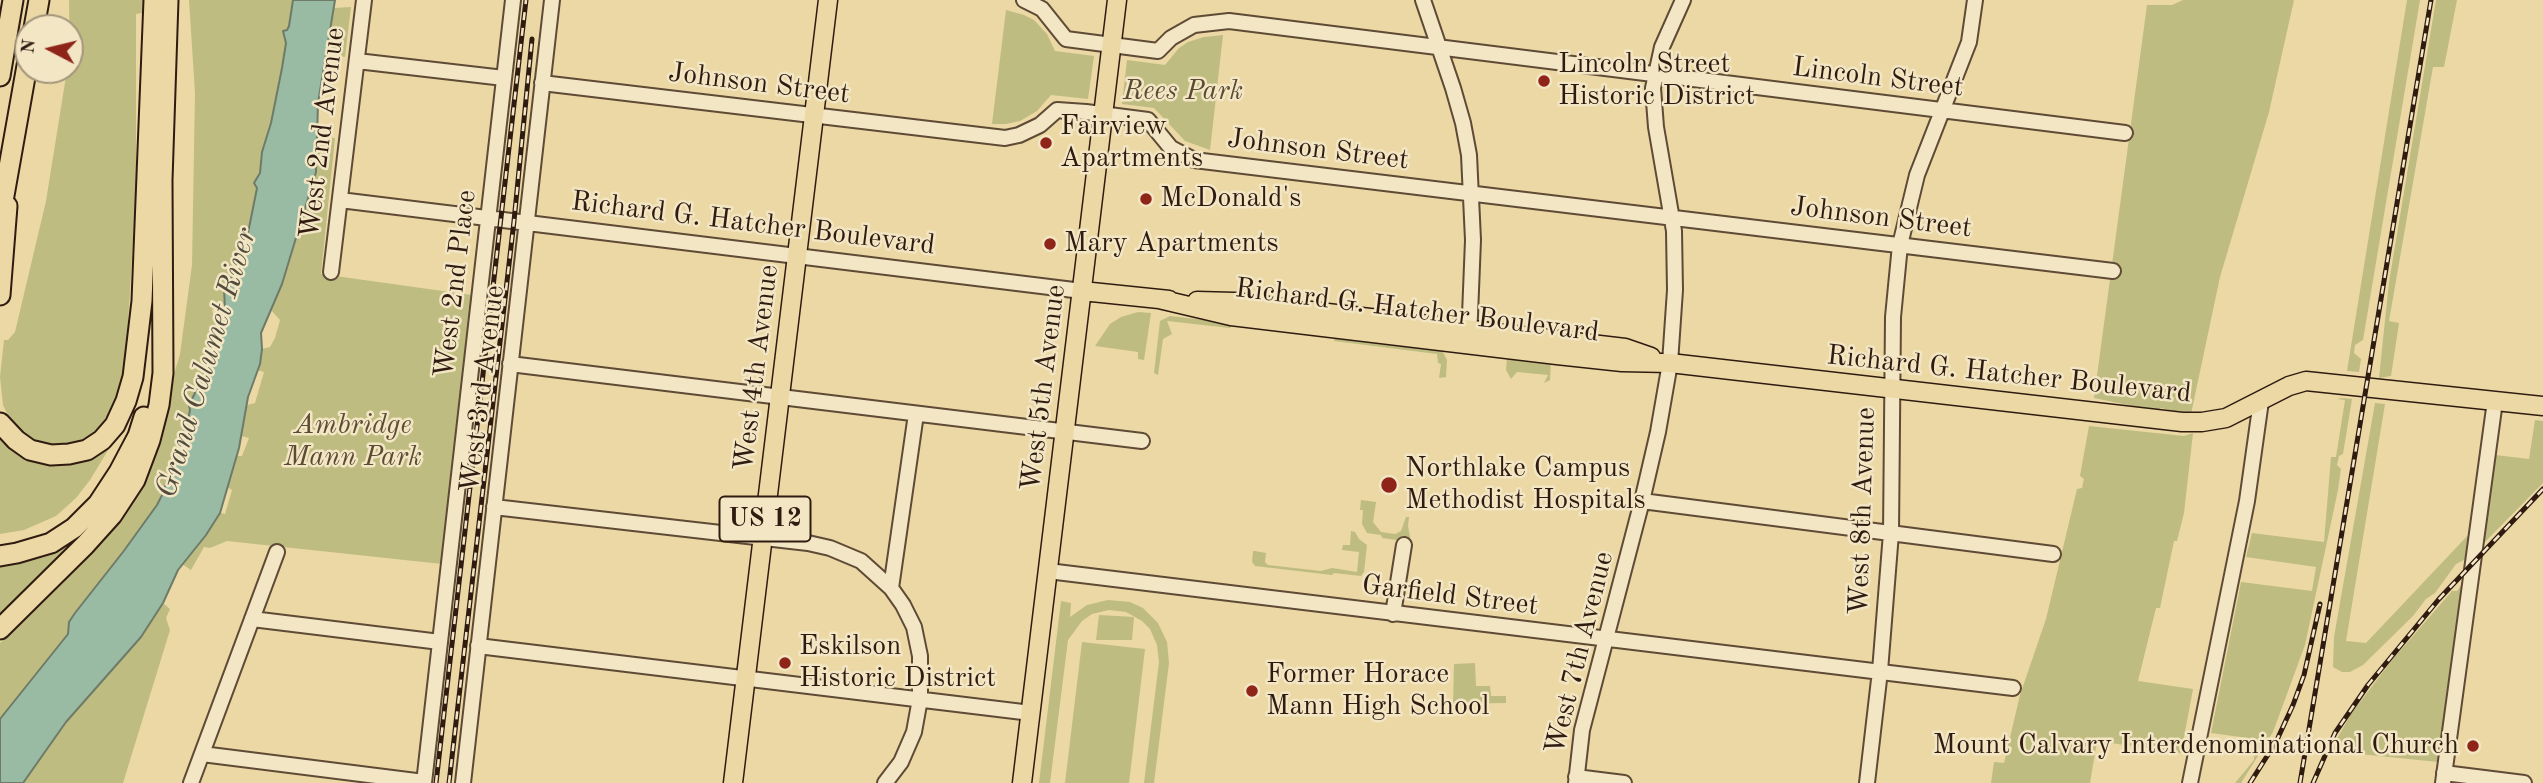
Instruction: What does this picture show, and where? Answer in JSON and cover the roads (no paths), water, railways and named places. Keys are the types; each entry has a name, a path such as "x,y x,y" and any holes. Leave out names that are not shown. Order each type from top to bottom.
{"highway":[{"path":"0,76 13,0"},
{"path":"0,544 26,540 48,532 90,498 115,459 131,423 139,394 152,301 168,0"},
{"path":"0,556 51,543 74,528 98,504 138,436 148,406 154,373 153,5"},
{"path":"0,218 24,84"},
{"path":"0,295 10,159"},
{"path":"0,423 30,450 51,455 87,450 102,440 115,425 126,401 152,301"},
{"path":"0,629 103,525 135,480 150,440 159,405 163,373 152,301"}],"main road":[{"name":"West 4th Avenue","path":"733,783 828,0"},
{"name":"West 5th Avenue","path":"1022,783 1117,0"},
{"name":"Richard G. Hatcher Boulevard","path":"1082,291 1159,299 1234,302 1311,318 1469,337 1625,348 1670,363 2191,422 2226,418 2289,386 2306,381 2543,406"}],"street":[{"name":"West 2nd Avenue","path":"331,272 364,0"},
{"name":"West 2nd Place","path":"424,782 513,0"},
{"name":"West 3rd Avenue","path":"463,783 552,0"},
{"name":"Lincoln Street","path":"1024,0 1042,9 1066,39 1158,51 1171,38 1194,25 1229,21 2125,133"},
{"path":"1423,0 1463,123 1471,194 1473,256 1469,337"},
{"name":"West 7th Avenue","path":"1576,780 1582,730 1642,501 1670,363 1675,282 1673,218 1653,106 1655,74 1662,47 1684,0"},
{"name":"West 8th Avenue","path":"1867,783 1880,671 1891,533 1893,317 1900,245 1917,175 1969,42 1975,0"},
{"path":"357,61 504,78"},
{"name":"Johnson Street","path":"542,83 1005,138 1033,129 1060,110 1103,114 1148,120 1164,143 1180,155 1194,160 2113,271"},
{"name":"Richard G. Hatcher Boulevard","path":"340,200 1082,291"},
{"path":"510,365 1142,441"},
{"path":"2190,783 2247,501 2261,401"},
{"path":"2495,401 2444,778 2524,783"},
{"path":"891,588 916,414"},
{"path":"1642,501 2053,554"},
{"path":"494,507 820,545 846,554 873,570 891,588 905,609 918,641 921,670 920,699 909,746 885,783"},
{"path":"1393,614 1404,545"},
{"path":"191,783 277,552"},
{"name":"Garfield Street","path":"1048,571 2013,688"},
{"path":"252,619 440,642"},
{"path":"478,646 1031,713"},
{"path":"202,754 424,782"},
{"path":"1576,780 1624,783"}],"water":[{"name":"Grand Calumet River","path":"293,0 335,0 318,103 316,172 282,284 261,333 260,364 248,397 239,448 220,513 178,570 163,603 141,637 66,722 23,783 0,783 0,719 68,634 69,622 75,613 123,552 162,495 188,420 189,405 205,373 206,358 214,344 225,309 224,288 240,266 244,253 257,188 254,183 260,173 262,152 282,68 286,43 283,31 289,26"}],"railway":[{"path":"436,783 526,0"},
{"path":"2300,783 2431,0"},
{"path":"449,783 514,221 532,39"},
{"path":"2313,783 2335,733 2368,685 2439,599 2543,489"},
{"path":"2250,783 2276,742 2293,705 2304,675 2320,604"}],"place":[{"name":"Lincoln Street Historic District","path":"1544,81"},
{"name":"Fairview Apartments","path":"1046,143"},
{"name":"McDonald's","path":"1146,199"},
{"name":"Mary Apartments","path":"1050,244"},
{"name":"Northlake Campus Methodist Hospitals","path":"1389,485"},
{"name":"Eskilson Historic District","path":"785,663"},
{"name":"Former Horace Mann High School","path":"1252,691"},
{"name":"Mount Calvary Interdenominational Church","path":"2473,746"}],"park label":[{"name":"Rees Park","path":"1183,92"},
{"name":"Ambridge Mann Park","path":"353,442"}]}
